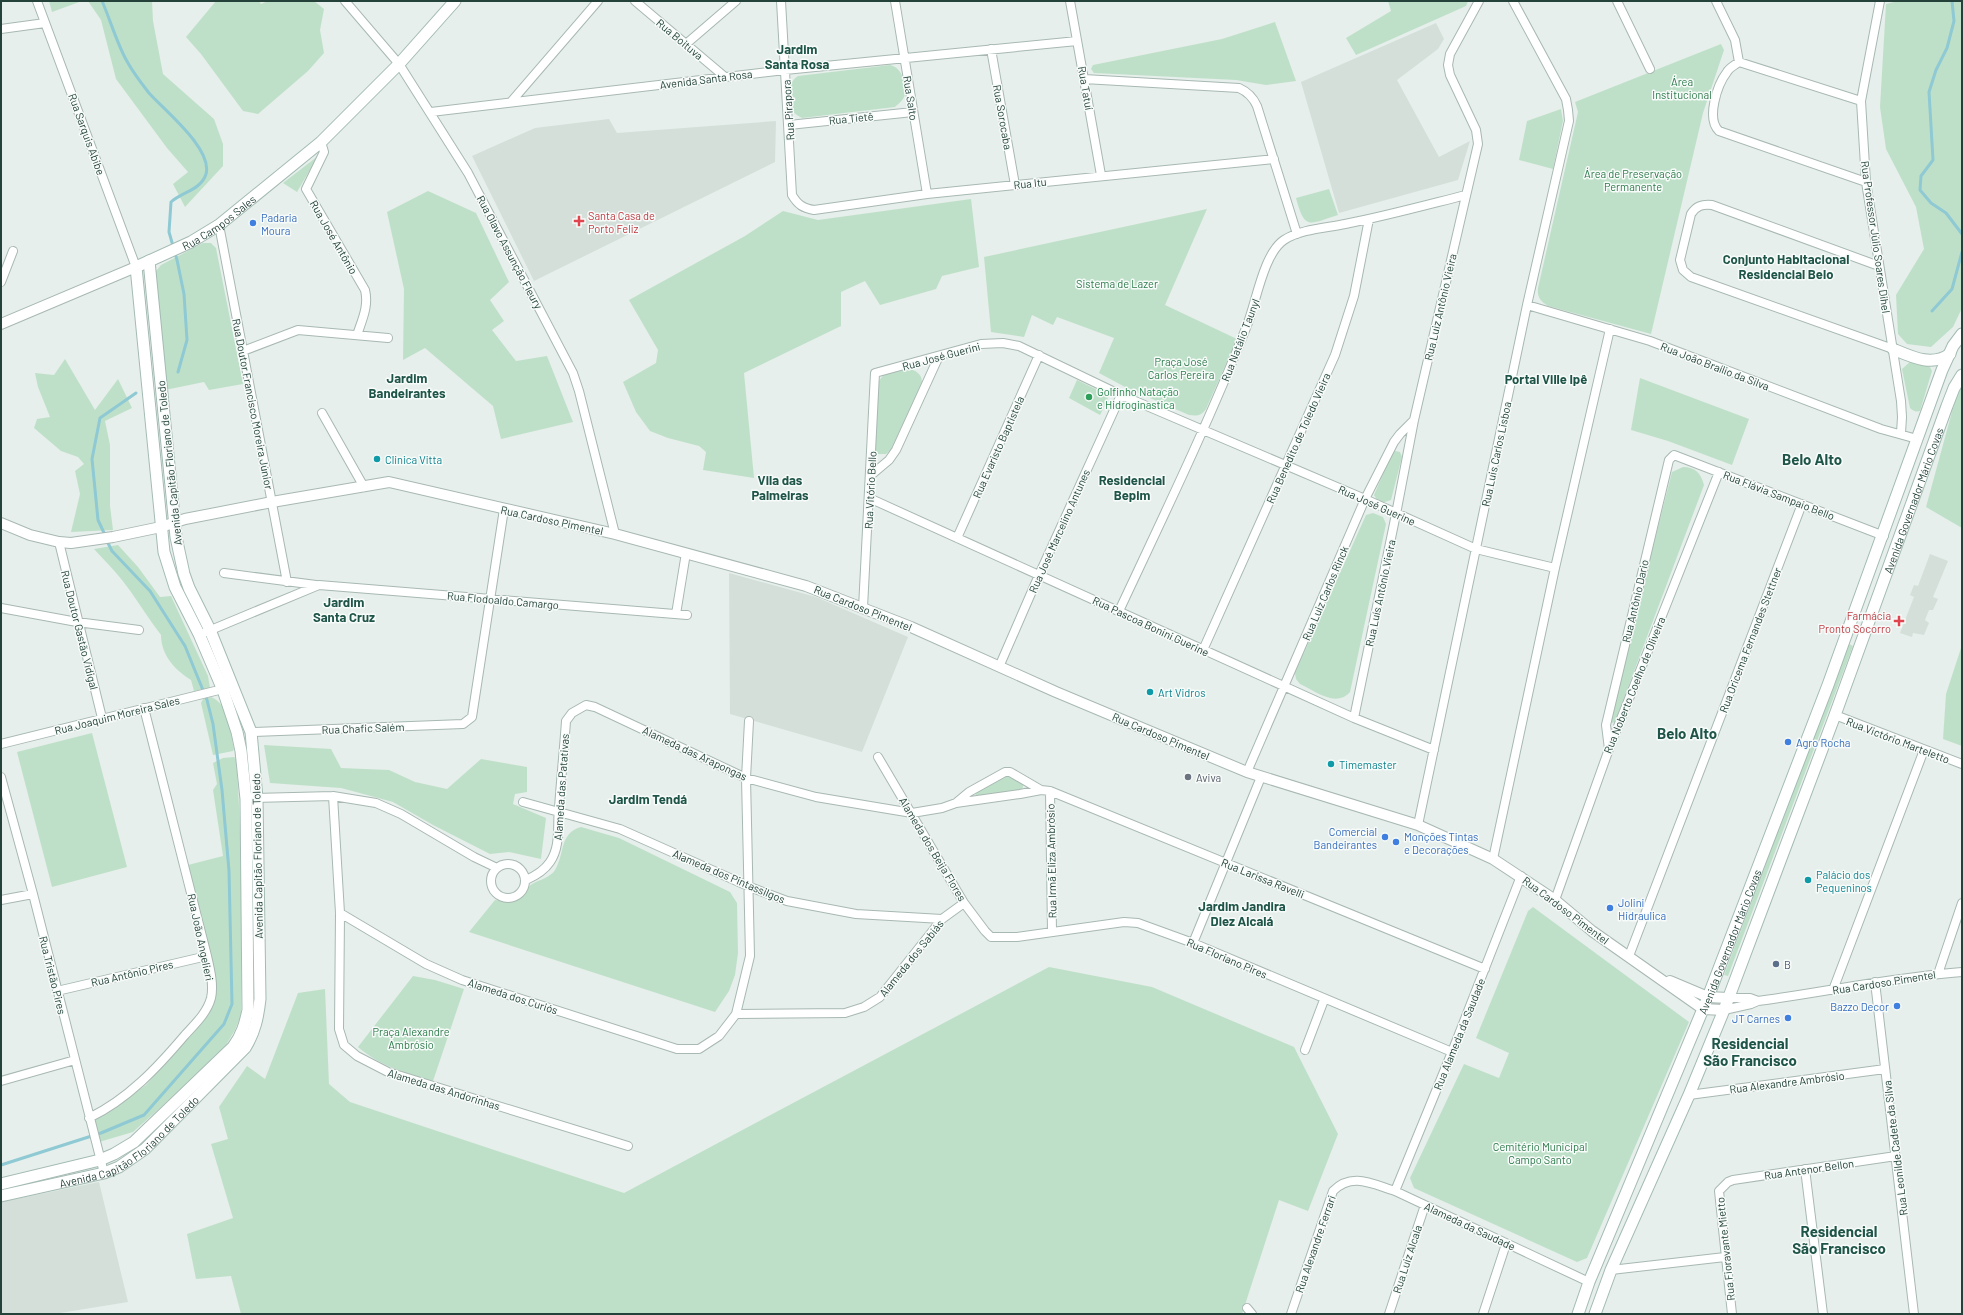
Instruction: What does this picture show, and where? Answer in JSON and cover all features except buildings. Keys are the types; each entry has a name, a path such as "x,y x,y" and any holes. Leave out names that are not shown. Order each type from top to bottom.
{"main road":[{"name":"Rua Campos Sales","path":"136,267 191,242 219,225 321,142 399,64 455,1"},
{"name":"Avenida Capitão Floriano de Toledo","path":"1,1196 104,1173 119,1167 145,1149 245,1048 252,1037 257,1021 260,999 258,798 251,732 210,630 184,574 174,522 149,262"},
{"name":"Avenida Capitão Floriano de Toledo","path":"1,1184 100,1160 114,1154 134,1142 233,1047 246,1024 248,1010 246,799 237,732 217,691 199,634 171,577 164,552 136,267"},
{"name":"Avenida Governador Mário Covas","path":"1578,1314 1589,1282 1708,997 1884,536 1917,439 1950,354 1962,334"},
{"path":"1893,349 1910,356 1926,360 1942,360 1950,354"},
{"name":"Avenida Governador Mário Covas","path":"1595,1314 1611,1270 1689,1095 1724,1010 1835,715 1946,406 1962,375"},
{"path":"1917,439 1946,406"},
{"path":"152,438 166,438"},
{"name":"Avenida Governador Mário Covas","path":"1867,626 1861,618 1875,574 1872,565"}],"street":[{"name":"Rua Sarquis Abibe","path":"37,1 136,267"},
{"name":"Rua Olavo Assunção Fleury","path":"344,1 399,64 431,112 468,173 573,373 579,391 615,534"},
{"path":"511,102 598,1"},
{"name":"Rua Boituva","path":"635,1 725,77"},
{"path":"686,44 736,1"},
{"name":"Rua Pirapora","path":"780,1 789,125 792,195"},
{"name":"Rua Salto","path":"895,1 927,194"},
{"name":"Rua Tatuí","path":"1070,1 1101,175"},
{"name":"Rua Luiz Antônio Vieira","path":"1414,420 1478,138 1450,75 1448,65 1450,54 1480,1"},
{"name":"Rua Luis Carlos Lisboa","path":"1418,825 1527,305 1568,122 1566,99 1513,1"},
{"path":"1617,1 1650,69"},
{"path":"1716,1 1734,40 1739,62"},
{"name":"Rua Professor Júlio Soares Dihel","path":"1880,1 1861,101 1866,182 1893,349 1902,417 1901,433"},
{"path":"1,29 46,23"},
{"name":"Avenida Santa Rosa","path":"431,112 785,70 1077,41"},
{"name":"Rua Sorocaba","path":"991,49 1015,185"},
{"path":"1739,62 1861,101"},
{"path":"1739,62 1727,71 1714,102 1713,119 1717,129 1866,182"},
{"path":"1084,79 1239,88 1247,92 1258,106 1297,234"},
{"name":"Rua Tietê","path":"789,125 913,112"},
{"name":"Rua José Antônio","path":"321,142 324,152 306,189 365,290 367,298 366,307 357,335"},
{"name":"Rua Itu","path":"792,195 798,204 804,208 814,210 927,194 1101,175 1274,159"},
{"name":"Rua Natálio Taunyl","path":"1119,611 1204,430 1247,326 1267,266 1279,245 1284,240 1297,234 1369,219 1466,195"},
{"path":"1879,266 1712,205 1705,204 1694,209 1691,214 1680,260 1683,270 1691,277 1893,349"},
{"name":"Rua Benedito de Toledo Vieira","path":"1203,650 1335,355 1347,322 1354,296 1369,219"},
{"name":"Rua Doutor Francisco Moreira Júnior","path":"219,225 287,582"},
{"path":"1,282 13,252"},
{"name":"Rua Campos Sales","path":"1,324 136,267"},
{"name":"Rua João Braílio da Silva","path":"1527,305 1650,341 1881,429 1901,433"},
{"path":"1492,859 1555,568 1610,329"},
{"path":"243,351 298,330 388,338"},
{"name":"Rua José Guerini","path":"875,373 981,344 1003,343 1019,346 1121,395 1204,430"},
{"name":"Rua Evaristo Baptistela","path":"957,538 1039,355"},
{"path":"870,476 889,460 896,450 939,356"},
{"name":"Rua Vitório Bello","path":"863,608 875,373"},
{"name":"Rua José Marcelino Antunes","path":"999,667 1121,395"},
{"path":"322,413 364,487"},
{"name":"Rua Luiz Carlos Rinck","path":"1247,772 1365,499 1394,442 1414,420"},
{"name":"Rua Luís Antônio Vieira","path":"1354,718 1414,420"},
{"name":"Rua José Guerine","path":"1204,430 1365,499 1476,549 1555,568"},
{"path":"1901,433 1917,439"},
{"name":"Rua Flávia Sampaio Bello","path":"1674,455 1884,536"},
{"name":"Rua Antônio Dario","path":"1609,749 1606,725 1669,460 1674,455"},
{"name":"Rua Noberto Coelho de Oliveira","path":"1555,900 1609,749 1719,472"},
{"name":"Rua Cardoso Pimentel","path":"1,523 30,535 59,542 71,543 113,537 161,527 174,522 272,502 389,482 615,534 686,553 806,586 911,627 999,667 1247,772 1418,825 1492,859 1521,876 1555,900 1592,931 1664,980 1703,1009 1724,1010 1751,1004 1758,1000"},
{"name":"Rua Pascoa Bonini Guerine","path":"869,498 1284,687 1354,718 1434,750"},
{"name":"Rua Oricema Fernandes Stettner","path":"1629,956 1802,504"},
{"path":"490,599 504,509"},
{"name":"Rua Doutor Gastão Vidigal","path":"59,542 77,622 102,718"},
{"path":"676,614 686,553"},
{"name":"Rua Flodoaldo Camargo","path":"224,573 319,585 687,615"},
{"name":"Rua Flodoaldo Camargo","path":"199,634 319,585"},
{"name":"Rua Chafic Salém","path":"251,732 463,724 472,716 490,599"},
{"path":"1,608 77,622 139,630"},
{"name":"Rua Joaquim Moreira Sales","path":"1,744 102,718 234,687"},
{"name":"Alameda das Arapongas","path":"579,708 586,705 595,707 746,778 816,797 912,813 942,808 956,803"},
{"name":"Rua João Angelieri","path":"89,1118 109,1108 134,1089 163,1062 207,1009 211,997 212,983 207,956 144,708"},
{"name":"Alameda das Patativas","path":"526,880 539,874 550,863 554,855 558,841 566,721 572,713 579,708"},
{"name":"Rua Victório Marteletto","path":"1835,715 1962,764"},
{"path":"736,1014 750,956 750,886 746,778 749,721"},
{"path":"1833,990 1924,750"},
{"name":"Alameda dos Beija Flores","path":"878,757 964,902 991,937"},
{"name":"Rua Larissa Ravelli","path":"956,803 969,792 1005,772 1010,772 1041,790"},
{"name":"Rua Tristão Pires","path":"1,777 33,894 104,1173"},
{"path":"1193,943 1261,777"},
{"name":"Rua Larissa Ravelli","path":"956,803 1041,790 1050,791 1485,968"},
{"name":"Rua Irmã Eliza Ambrósio","path":"1050,791 1052,932"},
{"path":"246,799 333,796 376,803 401,814 474,857 497,868"},
{"name":"Alameda das Andorinhas","path":"333,796 340,912 339,1029 344,1045 357,1056 388,1072 628,1146"},
{"name":"Alameda dos Pintassilgos","path":"523,802 620,828 786,901 856,914 942,919"},
{"path":"506,864 515,865 523,871 526,880 523,890 516,896 501,896 492,886 492,876 497,868 506,864"},
{"name":"Rua Alameda da Saudade","path":"1395,1192 1521,876"},
{"path":"1,900 33,894"},
{"name":"Alameda dos Sabiás","path":"736,1014 845,1013 864,1007 880,997 942,919 964,902"},
{"path":"1938,974 1962,903"},
{"name":"Alameda dos Curiós","path":"340,912 426,964 462,980 677,1049 699,1049 719,1036 736,1014"},
{"name":"Rua Floriano Pires","path":"991,937 1017,937 1132,921 1193,943 1324,1000 1452,1052"},
{"name":"Rua Antônio Pires","path":"57,991 207,956"},
{"name":"Rua Cardoso Pimentel","path":"1664,980 1675,982 1708,997 1750,998 1758,1000 1833,990 1875,982 1962,972"},
{"name":"Rua Leonilde Cadete da Silva","path":"1875,982 1914,1314"},
{"path":"1305,1050 1324,1000"},
{"path":"1,1081 75,1060"},
{"name":"Rua Alexandre Ambrósio","path":"1689,1095 1886,1069"},
{"name":"Rua Antenor Bellon","path":"1723,1186 1733,1180 1896,1156"},
{"path":"1805,1169 1823,1314"},
{"name":"Alameda da Saudade","path":"1347,1181 1364,1182 1395,1192 1589,1282"},
{"name":"Rua Alexandre Ferrari","path":"1291,1314 1333,1191 1339,1185 1347,1181"},
{"name":"Rua Fioravante Mietto","path":"1723,1186 1719,1191 1732,1314"},
{"name":"Rua Luiz Alcala","path":"1390,1314 1425,1205"},
{"path":"1483,1314 1506,1244"},
{"path":"1611,1270 1725,1257"}],"shaded area":[{"path":"1436,23 1444,39 1438,49 1397,80 1439,157 1470,141 1458,180 1339,213 1301,82"},
{"name":"Santa Casa de Porto Feliz","path":"609,119 617,133 776,121 775,162 534,281 472,156 535,128"},
{"path":"1930,554 1948,561 1933,597 1938,599 1933,610 1929,610 1925,620 1929,623 1924,635 1913,633 1912,637 1900,633 1914,597 1910,595 1914,585 1918,586"},
{"path":"729,573 816,597 908,637 862,752 730,714"},
{"path":"99,1182 128,1302 54,1314 1,1314 1,1202"}],"green space":[{"path":"49,1 82,1 52,12"},
{"path":"88,1 152,1 153,21 163,74 214,119 223,144 223,166 185,207 173,184 188,172 167,148 116,79 101,20"},
{"path":"216,1 259,1 261,4 268,1 314,1 324,9 320,30 324,53 308,71 258,114 243,111 201,54 186,37"},
{"path":"1388,1 1468,1 1466,6 1356,55 1346,38 1391,11"},
{"path":"1898,1 1962,1 1962,308 1953,327 1931,347 1907,344 1898,334 1896,295 1924,249 1916,207 1886,149 1880,107 1886,4"},
{"path":"1275,22 1296,81 1266,85 1236,80 1094,73 1091,69 1093,65 1222,39"},
{"name":"Área de Preservação Permanente","path":"1721,44 1724,50 1703,113 1651,334 1545,304 1538,294 1538,288 1578,112 1575,102"},
{"path":"890,65 894,66 900,72 905,85 904,96 895,107 802,118 794,113 790,106 790,87 792,82 798,76"},
{"path":"1561,109 1563,121 1553,169 1519,160 1527,121"},
{"path":"318,156 297,192 283,183"},
{"path":"1329,189 1338,215 1314,222 1306,220 1302,216 1296,198"},
{"path":"428,191 476,213 509,282 490,300 504,321 492,330 516,361 547,356 573,422 501,439 493,406 425,348 403,360 404,289 387,212"},
{"path":"971,199 979,267 942,276 936,289 880,305 865,281 841,292 841,326 744,373 754,478 703,470 706,452 699,446 668,438 650,431 636,412 623,382 656,363 658,350 629,300 745,236 783,211 818,220"},
{"name":"Sistema de Lazer","path":"1207,209 1165,305 1237,339 1206,409 1201,414 1189,415 1127,388 1099,373 1114,338 1057,317 1053,325 1032,315 1024,337 991,332 984,257"},
{"path":"203,243 211,243 216,248 243,384 209,390 204,382 165,390 155,281 156,271 161,265"},
{"path":"65,359 95,410 118,379 132,408 105,421 110,445 110,506 113,530 71,532 80,494 75,471 84,464 78,457 61,451 34,428 37,419 50,417 38,387 35,373 54,375"},
{"path":"1912,360 1930,367 1932,371 1920,411 1915,411 1910,408 1902,369"},
{"path":"911,369 919,374 922,383 891,450 886,454 877,454 873,450 879,381 884,374"},
{"path":"1640,378 1749,419 1732,465 1668,441 1631,430"},
{"name":"Golfinho Natação e Hidroginastica","path":"1077,380 1108,395 1107,402 1100,415 1069,398"},
{"path":"1962,383 1962,528 1926,507 1959,386"},
{"path":"1395,451 1400,452 1402,457 1391,500 1382,503 1377,500 1374,495 1392,453"},
{"path":"1683,467 1691,468 1697,472 1704,485 1615,722 1612,723 1609,720 1672,472"},
{"path":"1373,513 1383,517 1386,524 1350,692 1344,697 1325,697 1300,684 1296,679 1295,673 1366,515"},
{"path":"118,545 138,567 160,597 171,596 208,676 210,688 194,691 191,680 174,667 166,655 163,649 161,635 131,592 118,575 94,549"},
{"path":"1849,644 1853,646 1728,976 1724,975"},
{"path":"1962,645 1962,746 1943,739 1946,694"},
{"path":"211,697 222,706 228,719 234,749 233,751 213,755 201,703 203,699"},
{"path":"92,733 127,867 52,887 17,752"},
{"path":"264,745 331,749 341,768 389,770 415,782 447,789 481,759 527,767 527,792 515,794 513,804 546,818 541,859 509,852 490,854 433,825 393,802 341,788 270,783"},
{"path":"234,757 236,759 241,855 241,1015 235,1030 226,1045 161,1107 133,1132 99,1142 93,1121 146,1085 209,1014 215,1000 212,959 188,865 223,856 213,790 217,784 213,763 223,758"},
{"path":"1005,774 1024,783 1022,790 976,796 975,792"},
{"path":"581,827 619,838 730,892 737,903 738,953 735,975 729,991 715,1012 469,932 495,900 507,901 515,899 529,886 553,872 558,864 569,834"},
{"name":"Cemitério Municipal Campo Santo","path":"1533,907 1689,1022 1587,1258 1577,1262 1414,1188 1410,1178 1464,1064 1499,1078 1509,1053 1476,1038 1528,911"},
{"path":"1049,967 1152,987 1294,1047 1338,1134 1308,1211 1279,1200 1242,1314 241,1314 231,1276 196,1279 187,1234 233,1218 211,1144 228,1139 219,1107 247,1066 265,1079 298,993 325,989 329,1084 350,1102 624,1193"},
{"name":"Praça Alexandre Ambrósio","path":"413,976 435,980 464,989 433,1081 403,1072 384,1064 366,1054 358,1047"}],"waterway":[{"path":"102,1 124,56 133,71 149,93 186,130 202,153 206,164 206,174 200,184 171,202 169,232 184,294 187,340 178,372"},
{"path":"1952,1 1954,21 1947,48 1936,70 1929,92 1933,160 1921,176 1920,190 1931,203 1946,213 1962,234"},
{"path":"1932,311 1952,289 1962,252"},
{"path":"105,535 98,520 92,459 100,418 136,393"},
{"path":"1,1165 101,1133 144,1115 224,1024 232,1004 229,871 222,790 213,724 207,700 185,646 150,591 112,551 107,541"}],"place":[{"name":"Santa Casa de Porto Feliz","path":"579,221"},
{"name":"Padaria Moura","path":"253,223"},
{"name":"Golfinho Natação e Hidroginastica","path":"1089,397"},
{"name":"Clinica Vitta","path":"377,459"},
{"name":"Farmácia Pronto Socorro","path":"1899,621"},
{"name":"Art Vidros","path":"1150,692"},
{"name":"Agro Rocha","path":"1788,742"},
{"name":"Timemaster","path":"1331,764"},
{"name":"Aviva","path":"1188,777"},
{"name":"Comercial Bandeirantes","path":"1385,837"},
{"name":"Monções Tintas e Decorações","path":"1396,842"},
{"name":"Palácio dos Pequeninos","path":"1808,880"},
{"name":"Jolini Hidraulica","path":"1610,908"},
{"name":"B","path":"1776,964"},
{"name":"Bazzo Decor","path":"1897,1006"},
{"name":"JT Carnes","path":"1788,1018"}],"district":[{"name":"Jardim Santa Rosa","path":"797,56"},
{"name":"Conjunto Habitacional Residencial Belo","path":"1786,266"},
{"name":"Portal Ville Ipê","path":"1546,379"},
{"name":"Jardim Bandeirantes","path":"407,386"},
{"name":"Belo Alto","path":"1812,459"},
{"name":"Vila das Palmeiras","path":"780,488"},
{"name":"Residencial Bepim","path":"1132,488"},
{"name":"Jardim Santa Cruz","path":"344,610"},
{"name":"Belo Alto","path":"1687,733"},
{"name":"Jardim Tendá","path":"648,799"},
{"name":"Jardim Jandira Diez Alcalá","path":"1242,914"},
{"name":"Residencial São Francisco","path":"1750,1052"},
{"name":"Residencial São Francisco","path":"1839,1240"}],"park label":[{"name":"Área Institucional","path":"1682,87"},
{"name":"Praça José Carlos Pereira","path":"1181,367"}]}
